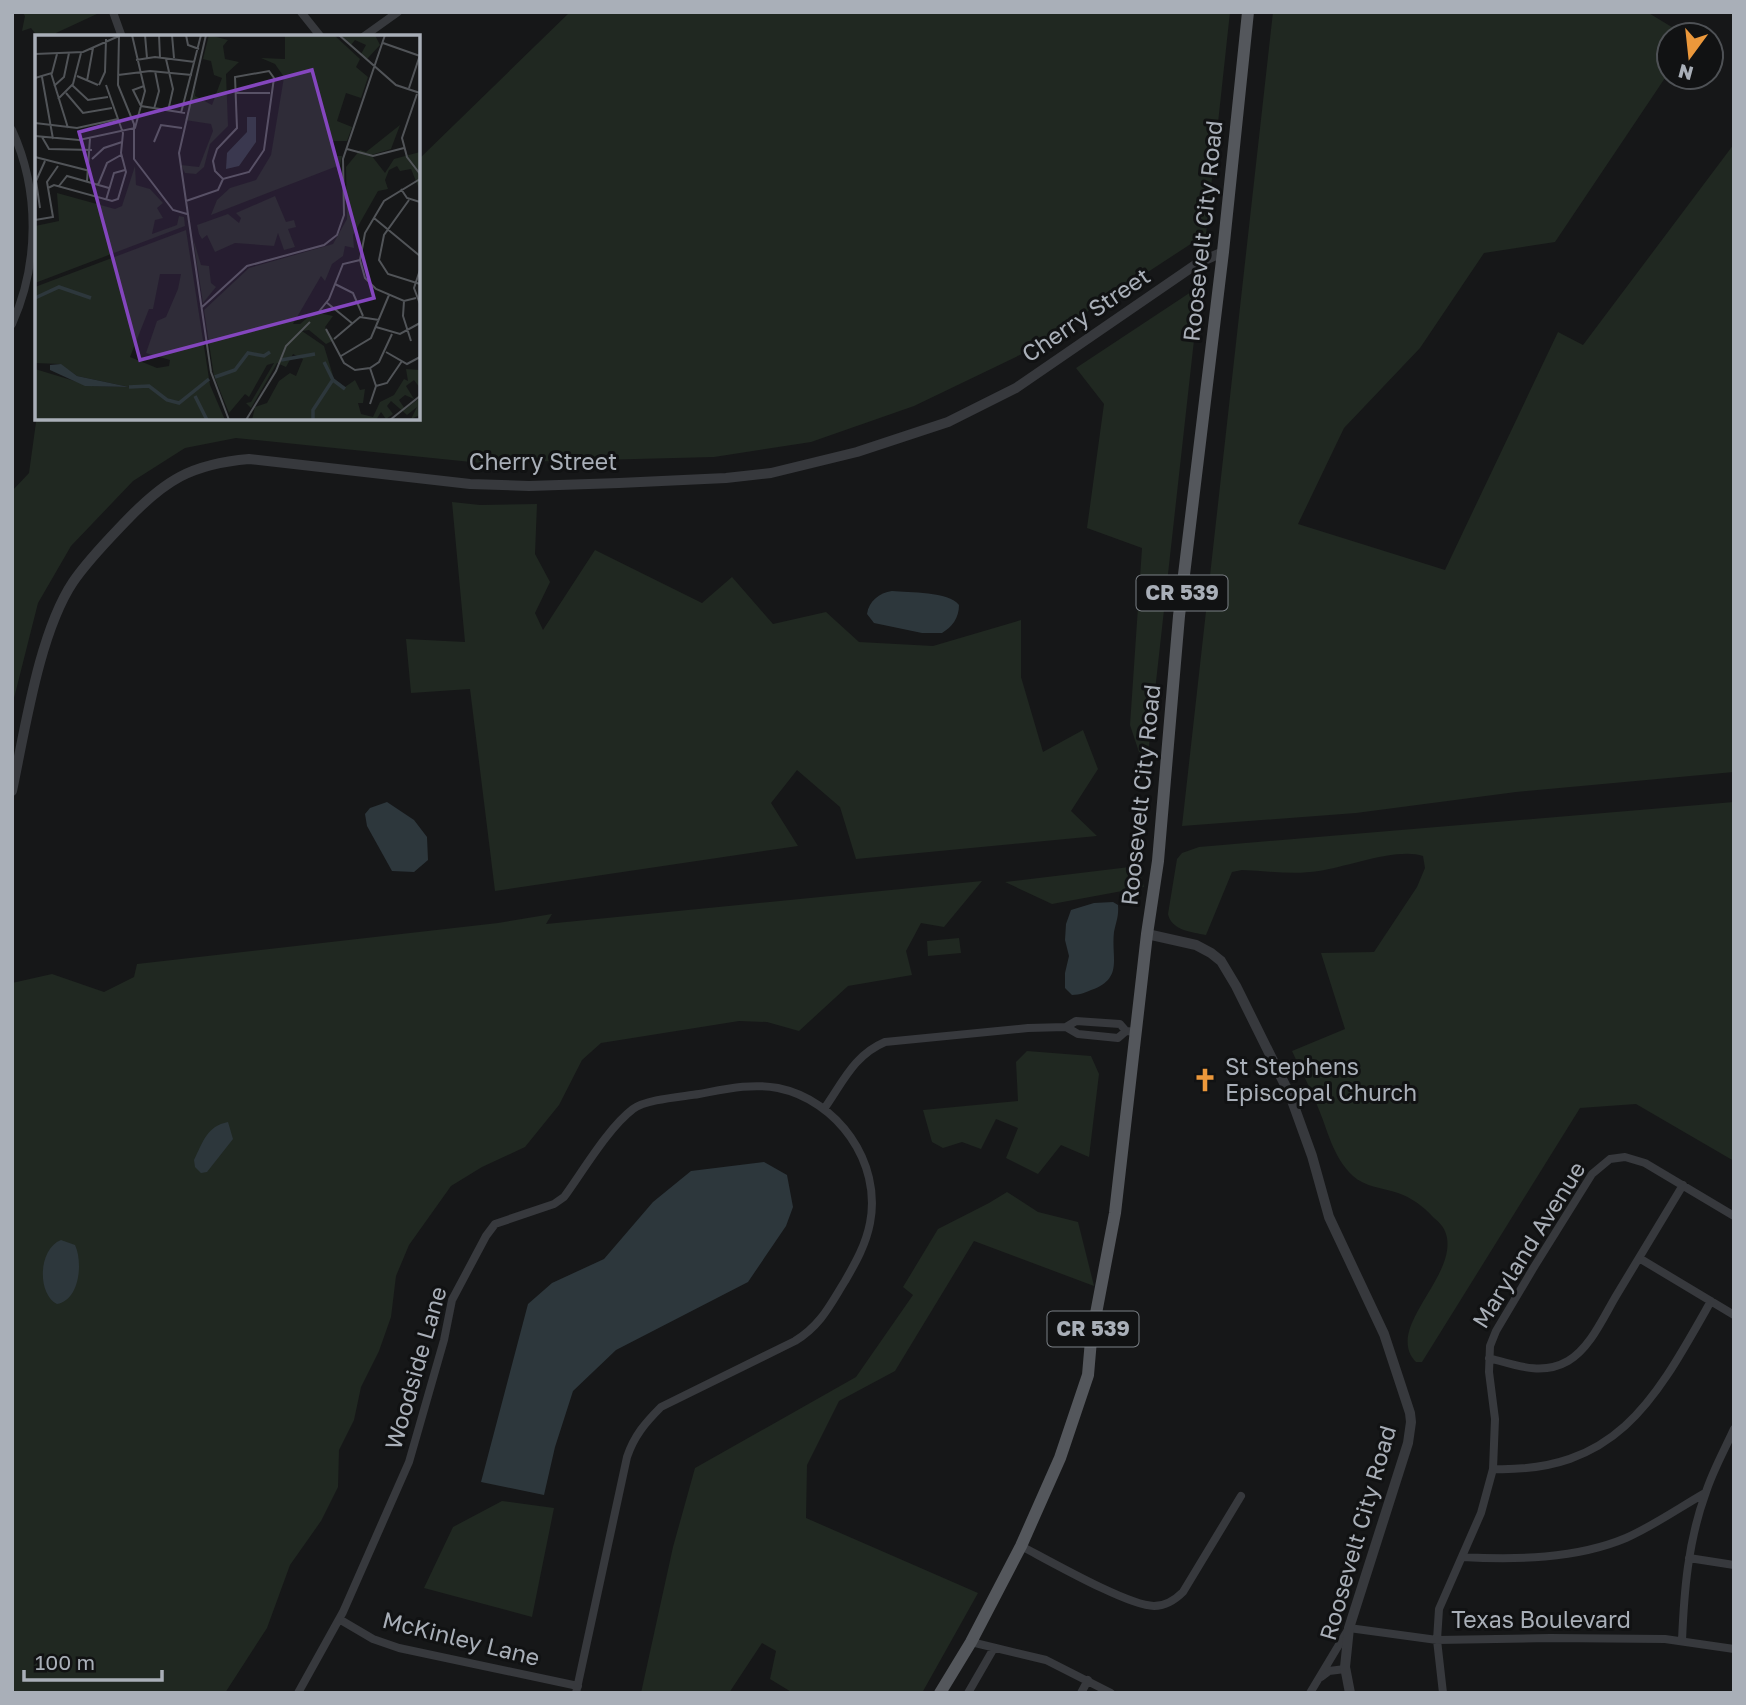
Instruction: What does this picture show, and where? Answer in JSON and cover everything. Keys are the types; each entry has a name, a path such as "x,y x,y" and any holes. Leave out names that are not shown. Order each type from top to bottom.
{"main road":[{"name":"Roosevelt City Road","path":"1147,934 1158,861 1180,606 1223,252 1248,12"},
{"name":"CR 539","path":"940,1693 971,1642 1021,1546 1060,1458 1088,1375 1091,1340 1115,1213 1131,1031 1147,934"}],"street":[{"path":"113,12 121,35"},
{"path":"301,12 319,35"},
{"path":"366,35 398,12"},
{"path":"12,130 23,158 31,192 32,247 26,292 12,324"},
{"name":"Cherry Street","path":"12,791 50,632 72,583 97,551 140,506 171,480 193,469 249,459 470,484 529,486 726,478 771,473 857,452 948,422 1016,388 1198,263 1223,252"},
{"path":"26,292 35,294"},
{"name":"Roosevelt City Road","path":"1147,934 1196,945 1211,953 1221,961 1236,986 1290,1095 1312,1156 1329,1217 1384,1334 1411,1418 1408,1443 1349,1628 1345,1669 1350,1693"},
{"path":"824,1108 858,1059 885,1042 1028,1028 1066,1027 1076,1021 1120,1024 1131,1031 1118,1038 1078,1034 1066,1027"},
{"name":"Woodside Lane","path":"298,1693 340,1619 409,1462 444,1340 452,1300 495,1224 554,1204 564,1197 617,1124 635,1107 752,1085 798,1094 824,1108 854,1140 869,1178 872,1213 861,1253 812,1330 661,1407 643,1424 632,1441 627,1457 577,1689"},
{"name":"Maryland Avenue","path":"1443,1693 1437,1640 1439,1609 1481,1513 1493,1469 1494,1410 1489,1358 1496,1331 1596,1169 1610,1160 1629,1157 1645,1163 1734,1216"},
{"path":"1489,1358 1540,1369 1568,1361 1584,1347 1683,1185"},
{"path":"1639,1258 1734,1315"},
{"path":"1493,1469 1553,1466 1581,1456 1608,1440 1653,1397 1711,1301"},
{"path":"1682,1642 1689,1558 1705,1493 1734,1429"},
{"path":"1462,1557 1521,1558 1602,1546 1627,1537 1705,1493"},
{"path":"1021,1546 1137,1603 1161,1605 1172,1602 1183,1592 1241,1496"},
{"path":"1689,1558 1734,1565"},
{"name":"McKinley Lane","path":"340,1619 373,1639 399,1648 577,1689"},
{"path":"1310,1693 1349,1628"},
{"name":"Texas Boulevard","path":"1349,1628 1437,1640 1550,1638 1682,1642 1734,1649"},
{"path":"971,1642 1046,1660 1111,1693"},
{"path":"968,1693 994,1648"},
{"path":"1317,1681 1329,1671 1345,1669"},
{"path":"1081,1693 1088,1681"}],"shaded area":[{"path":"22,12 99,12 56,35 36,35 31,28 22,31 25,16"},
{"path":"570,12 1230,12 1206,234 1024,353 914,406 811,442 714,457 481,463 236,438 185,448 133,481 71,546 38,603 12,706 12,491 29,473 36,420 420,420 420,158"},
{"path":"1273,12 1647,12 1662,21 1655,21 1656,91 1555,242 1484,253 1420,348 1344,428 1298,524 1445,570 1558,332 1583,345 1734,144 1734,772 1516,792 1356,813 1182,826"},
{"path":"1200,286 1148,754 1139,752 1130,725 1142,548 1087,528 1104,404 1076,368"},
{"path":"452,502 480,505 537,504 535,554 550,582 535,613 543,630 595,550 702,603 732,577 773,624 826,612 859,642 933,646 1021,620 1021,677 1043,752 1083,730 1098,769 1071,811 1097,836 856,859 840,807 797,770 771,803 798,846 495,891 470,689 411,693 406,639 465,642"},
{"path":"892,591 947,597 959,605 959,610 952,625 942,633 922,633 874,623 867,614 870,605 879,596"},
{"path":"387,802 414,820 427,837 428,860 414,872 392,871 367,826 365,814 370,808"},
{"path":"1734,802 1734,1161 1636,1104 1580,1108 1422,1362 1416,1362 1408,1348 1409,1334 1414,1318 1442,1267 1447,1250 1445,1231 1413,1200 1363,1183 1346,1168 1335,1151 1292,1051 1345,1029 1321,953 1374,952 1417,887 1425,868 1423,856 1400,854 1310,872 1232,872 1206,935 1177,927 1168,914 1177,859 1182,853 1199,847"},
{"path":"1138,866 1144,887 1052,904 1005,882"},
{"path":"982,881 944,927 921,923 906,951 912,975 848,986 799,1031 767,1022 739,1021 601,1043 582,1060 559,1105 525,1147 482,1167 451,1186 409,1245 396,1276 391,1317 379,1351 361,1387 354,1420 339,1450 338,1487 321,1521 290,1565 267,1628 225,1693 12,1693 12,983 52,974 104,992 134,977 137,964 498,923 552,914 546,924"},
{"path":"1113,902 1118,905 1118,916 1114,932 1112,973 1109,979 1094,989 1072,995 1065,988 1069,956 1065,940 1066,924 1071,910 1094,903"},
{"path":"959,938 961,953 928,956 927,941"},
{"path":"1027,1051 1091,1056 1099,1074 1089,1157 1061,1145 1038,1174 1006,1158 1018,1128 996,1119 981,1149 962,1142 943,1148 932,1142 923,1110 1018,1101 1016,1062"},
{"path":"228,1122 233,1139 207,1172 201,1173 195,1167 194,1160 203,1141 215,1127"},
{"path":"764,1162 787,1175 793,1207 786,1226 748,1282 616,1350 573,1391 555,1447 544,1495 481,1482 528,1304 552,1283 604,1259 653,1202 691,1171"},
{"path":"1007,1192 1038,1212 1078,1222 1094,1286 974,1241 895,1371 839,1401 807,1465 806,1518 978,1593 922,1693 793,1693 770,1679 776,1651 762,1643 729,1693 641,1693 673,1547 695,1468 856,1377 913,1295 903,1287 938,1229"},
{"path":"61,1240 75,1245 79,1270 71,1295 57,1304 50,1299 46,1291 43,1272 48,1252"},
{"path":"502,1501 554,1508 532,1617 424,1588 453,1527"}],"place":[{"name":"St Stephens Episcopal Church","path":"1205,1080"}]}
